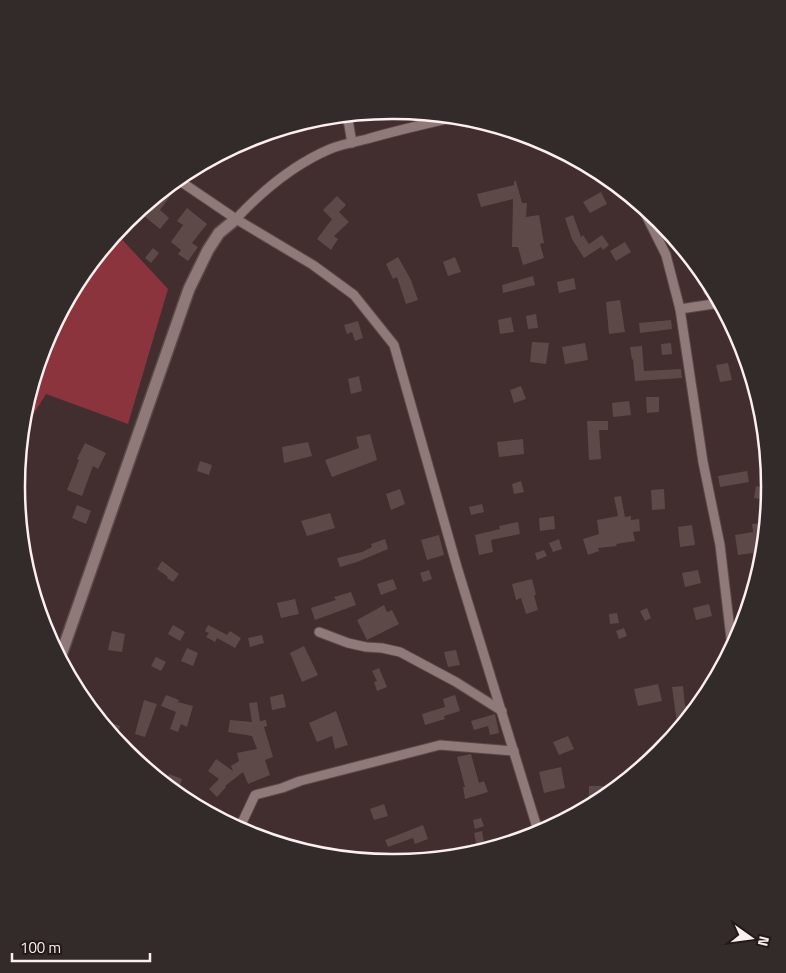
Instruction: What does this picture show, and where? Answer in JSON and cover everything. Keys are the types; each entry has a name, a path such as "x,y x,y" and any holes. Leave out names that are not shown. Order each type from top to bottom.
{"street":[{"path":"63,649 189,289 219,233 252,202 290,172 330,149 435,121"},
{"path":"348,122 352,143"},
{"path":"185,184 236,219 313,265 354,295 394,344 457,567 536,825"},
{"path":"650,223 666,255 680,309 703,462 720,545 730,633"},
{"path":"680,309 713,304"},
{"path":"319,632 348,643 400,652 456,682 502,711"},
{"path":"242,822 255,794 282,788 300,781 440,745 514,751"}],"shaded area":[{"path":"121,239 168,289 128,424 46,394 32,417 53,346 74,302 101,262"}],"building":[{"path":"514,181 516,181 522,203 527,203 526,217 539,215 544,243 540,244 544,258 523,265 518,247 512,247 513,199 481,207 477,194 514,185"},
{"path":"173,192 160,210 169,218 160,229 144,216"},
{"path":"601,192 607,204 590,213 583,202"},
{"path":"337,196 346,205 339,212 349,222 334,236 338,239 331,250 317,239 332,219 323,210"},
{"path":"187,208 207,224 192,243 198,247 188,261 178,254 181,250 171,242 183,225 177,221"},
{"path":"573,215 581,237 583,235 589,244 602,235 609,245 603,250 601,247 584,258 572,239 565,218"},
{"path":"625,242 631,252 616,261 610,251"},
{"path":"153,248 159,253 151,263 145,258"},
{"path":"398,257 411,280 418,300 406,304 397,277 393,279 386,264"},
{"path":"455,257 461,272 448,276 443,262"},
{"path":"533,276 535,285 503,293 502,285"},
{"path":"574,278 576,289 559,293 557,282"},
{"path":"620,300 625,332 609,334 606,302"},
{"path":"536,314 538,328 528,329 526,316"},
{"path":"511,317 514,332 500,334 498,320"},
{"path":"671,320 672,329 640,333 639,323"},
{"path":"358,321 363,338 355,341 352,332 347,334 344,325"},
{"path":"532,342 549,343 546,364 530,362"},
{"path":"585,343 588,360 565,364 562,347"},
{"path":"671,343 672,354 662,355 661,344"},
{"path":"642,346 644,371 681,369 682,378 635,381 630,347"},
{"path":"728,363 732,380 720,382 716,365"},
{"path":"359,376 362,391 351,394 348,379"},
{"path":"521,386 526,399 514,403 510,390"},
{"path":"646,397 659,397 659,412 647,413"},
{"path":"629,401 631,415 613,417 612,403"},
{"path":"587,421 608,421 608,430 599,430 601,459 589,460"},
{"path":"370,434 377,460 332,477 325,460 359,448 356,437"},
{"path":"523,439 524,454 499,457 497,442"},
{"path":"308,442 312,456 284,463 282,447"},
{"path":"85,443 106,453 98,469 93,466 82,496 67,490 79,460 77,459"},
{"path":"200,461 212,465 209,475 197,471"},
{"path":"747,471 749,482 720,487 718,476"},
{"path":"521,481 524,492 514,494 512,484"},
{"path":"756,486 761,487 760,499 754,498"},
{"path":"400,489 405,504 391,510 386,494"},
{"path":"664,489 665,509 652,510 651,490"},
{"path":"621,496 625,517 631,516 631,520 639,519 640,531 633,532 635,541 616,544 617,546 598,548 599,551 588,555 583,539 599,534 597,520 618,516 614,497"},
{"path":"482,504 484,512 471,515 469,507"},
{"path":"77,505 91,511 86,524 72,518"},
{"path":"330,513 335,528 307,536 301,521"},
{"path":"554,516 555,529 540,531 539,518"},
{"path":"518,522 520,534 491,540 493,552 479,555 475,535 500,529 499,526"},
{"path":"759,523 754,559 753,553 738,555 735,535 753,532 752,524"},
{"path":"692,525 695,545 680,547 678,527"},
{"path":"439,535 444,555 427,560 421,540"},
{"path":"385,539 388,549 340,567 337,558 362,552 372,547 371,544"},
{"path":"559,539 562,549 553,552 549,543"},
{"path":"544,550 547,556 537,560 535,553"},
{"path":"162,561 179,574 173,582 157,569"},
{"path":"429,570 432,579 423,582 420,573"},
{"path":"698,570 701,583 685,587 682,573"},
{"path":"393,579 397,589 381,595 377,584"},
{"path":"532,579 538,610 526,614 521,598 516,600 512,584"},
{"path":"351,592 356,605 315,620 311,608 336,600 334,597"},
{"path":"295,599 299,614 281,618 277,603"},
{"path":"709,604 712,616 696,620 693,608"},
{"path":"384,605 387,612 392,610 399,624 367,640 357,620"},
{"path":"647,608 651,618 645,621 640,611"},
{"path":"617,613 619,623 610,624 609,614"},
{"path":"173,625 185,632 180,641 168,634"},
{"path":"208,625 227,635 230,631 241,638 235,648 217,638 215,642 206,637 209,633 205,631"},
{"path":"624,628 627,636 619,639 616,631"},
{"path":"112,631 125,634 122,652 108,650"},
{"path":"262,635 264,643 250,647 248,638"},
{"path":"304,646 318,675 302,682 290,653"},
{"path":"187,648 198,653 193,666 181,661"},
{"path":"456,650 460,665 448,667 444,652"},
{"path":"156,657 166,662 161,671 151,666"},
{"path":"379,668 387,687 377,691 374,682 377,681 372,671"},
{"path":"658,684 662,701 638,706 634,689"},
{"path":"683,686 685,706 689,706 677,721 672,687"},
{"path":"283,694 286,707 272,710 270,697"},
{"path":"166,695 179,700 178,702 193,706 187,727 181,724 178,732 170,729 176,712 161,706"},
{"path":"455,695 460,711 444,716 445,719 425,725 422,714 445,707 443,699"},
{"path":"144,700 157,704 145,737 135,734"},
{"path":"257,702 260,721 266,720 267,726 264,727 273,757 265,760 270,775 248,784 243,772 225,786 217,797 209,789 219,779 208,771 216,759 233,771 231,766 239,761 237,753 257,749 252,736 228,732 230,720 252,722 249,703"},
{"path":"336,711 348,745 335,749 332,736 317,742 309,723"},
{"path":"495,714 499,733 490,735 488,726 474,730 471,721"},
{"path":"111,723 120,726 118,732"},
{"path":"568,736 574,749 559,755 553,742"},
{"path":"471,754 479,783 484,781 488,792 465,799 463,787 465,787 457,757"},
{"path":"561,767 565,788 544,793 539,772"},
{"path":"169,774 182,779 180,786 169,778"},
{"path":"589,786 603,786 603,788 589,797"},
{"path":"384,804 388,816 374,820 370,809"},
{"path":"481,818 484,826 475,829 473,820"},
{"path":"423,825 428,839 415,844 413,838 388,847 385,840"},
{"path":"482,831 484,843 476,845 474,833"}]}
